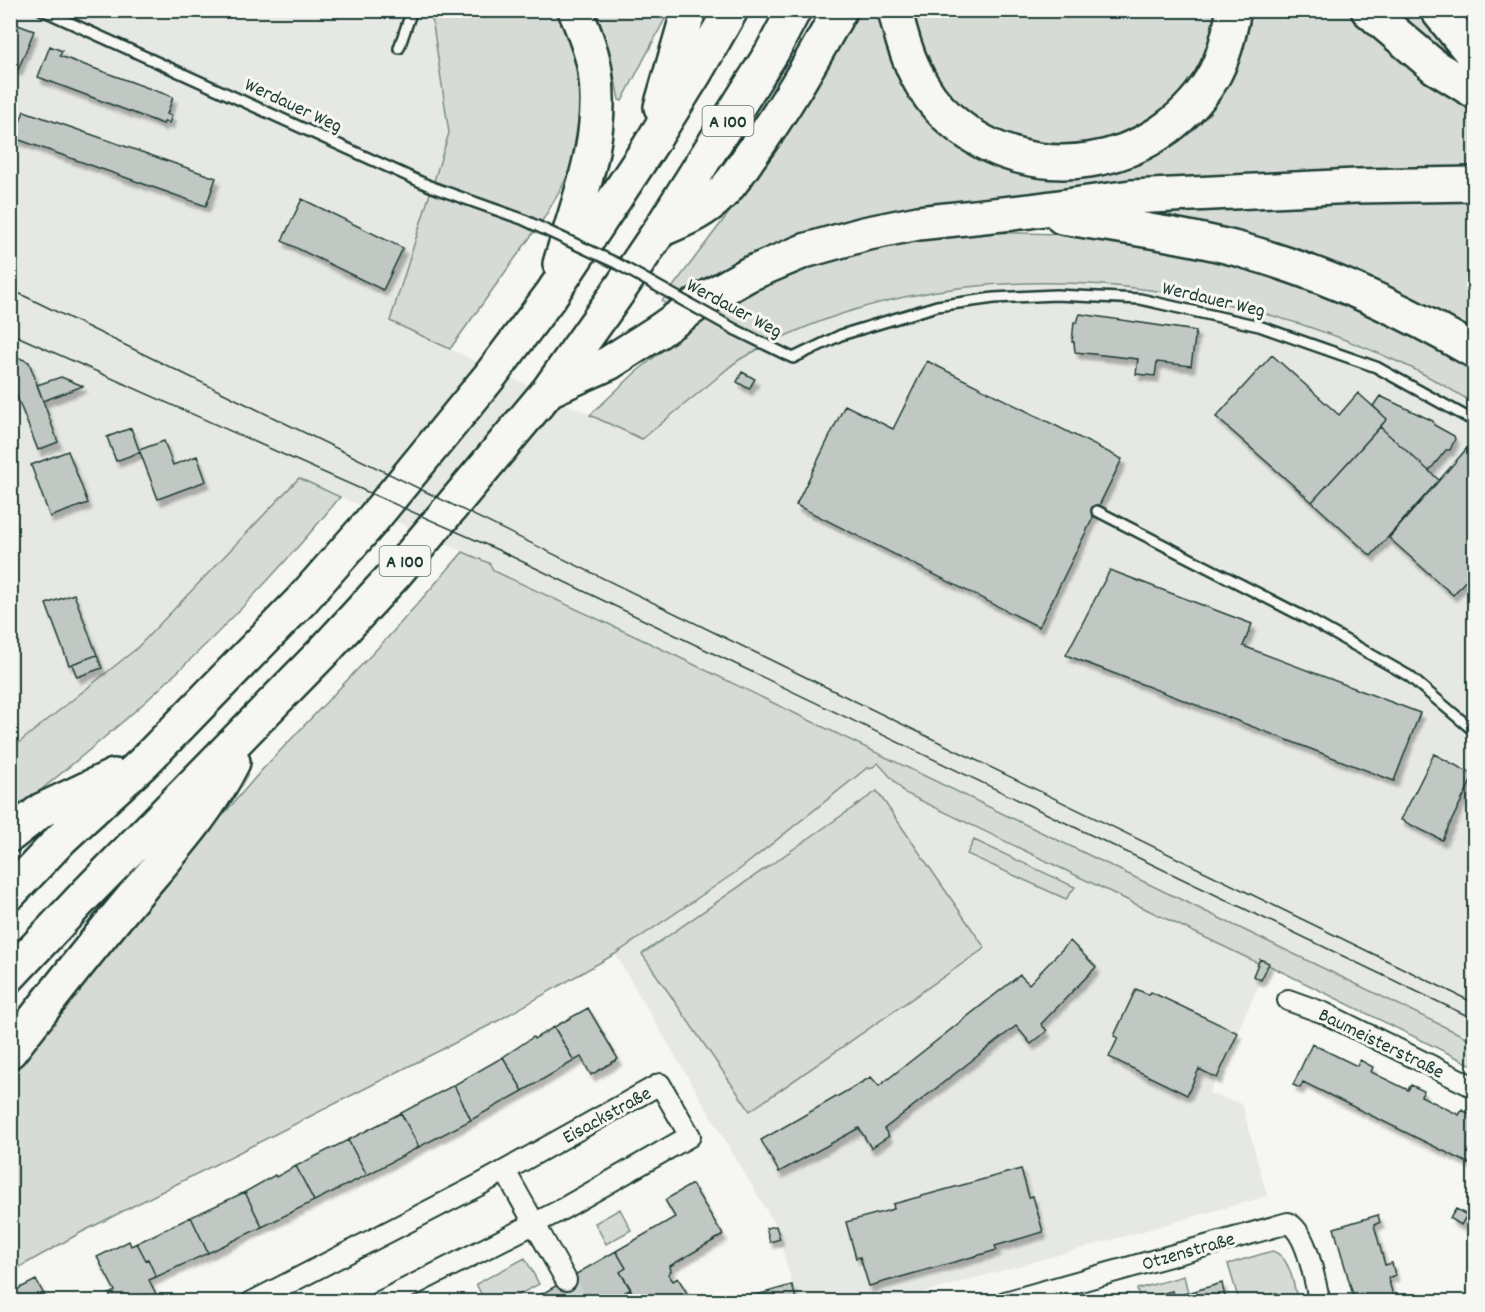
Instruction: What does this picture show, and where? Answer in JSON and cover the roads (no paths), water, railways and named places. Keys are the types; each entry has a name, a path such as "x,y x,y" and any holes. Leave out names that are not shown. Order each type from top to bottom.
{"highway":[{"path":"551,295 591,157 598,110 595,71 587,39 575,10"},
{"path":"649,147 689,10"},
{"name":"A 100","path":"10,893 62,838 143,763 301,601 368,525 490,376 551,295 649,147 731,10"},
{"name":"A 100","path":"10,975 396,573 548,391 660,230 772,52 794,10"},
{"path":"660,230 693,216 713,202 728,186 792,93 840,10"},
{"path":"895,10 901,40 913,69 930,96 949,118 976,138 1006,153 1037,160 1074,162 1108,157 1138,146 1168,128 1192,106 1212,78 1227,44 1234,10"},
{"path":"1368,10 1435,67 1474,91"},
{"path":"1437,10 1474,56"},
{"path":"548,391 609,363 659,332 703,300 749,274 804,251 894,227 1030,212 1131,197 1356,186 1474,184"},
{"path":"1030,212 1169,234 1275,261 1377,299 1474,351"},
{"path":"10,1051 196,821 223,783 254,723"},
{"path":"10,835 42,810 143,763"}],"street":[{"name":"Baumeisterstraße","path":"1288,1000 1323,1013 1474,1087"},
{"name":"Eisackstraße","path":"252,1302 505,1171 660,1084 690,1136 534,1223 380,1302"},
{"path":"505,1171 566,1280"},
{"name":"Otzenstraße","path":"1005,1302 1288,1223 1300,1234 1320,1302"}],"lane":[{"name":"Werdauer Weg","path":"42,10 432,187 522,219 574,243 616,263 736,330 793,358 841,334 937,306 994,298 1046,296 1140,299 1259,326 1376,367 1474,421"},
{"path":"399,48 412,10"},
{"path":"1097,511 1308,619 1409,676 1474,731"}],"tunnel":[{"path":"566,1280 578,1302"}],"tram line":[{"path":"10,289 1474,1003"},
{"path":"10,333 498,550 1474,1019"}]}
